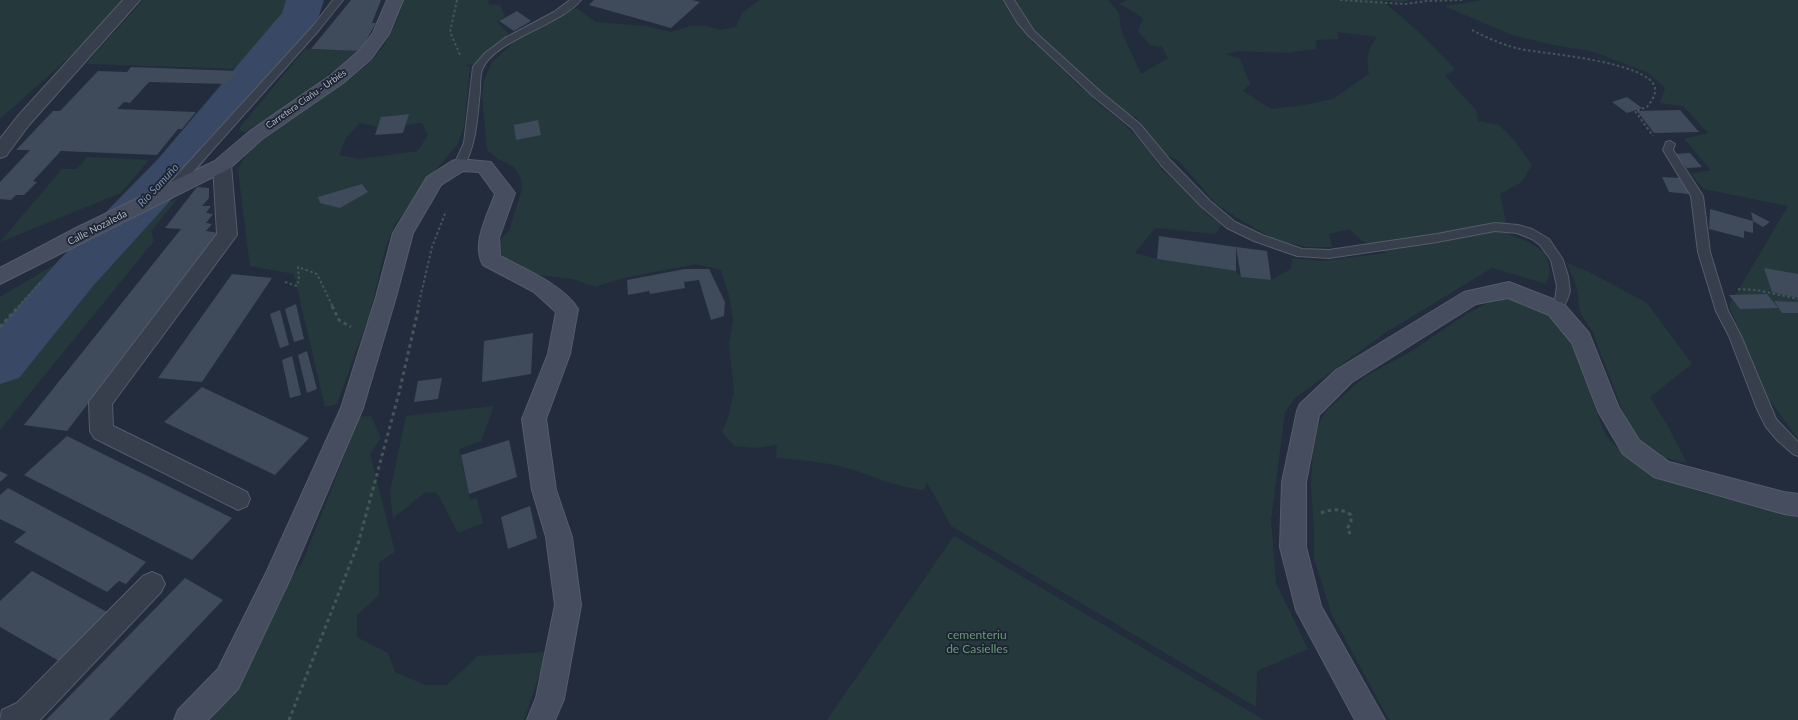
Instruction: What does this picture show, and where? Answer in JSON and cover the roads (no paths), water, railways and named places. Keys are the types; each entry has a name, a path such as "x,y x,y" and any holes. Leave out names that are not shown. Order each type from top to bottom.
{"street":[{"path":"0,152 23,121 132,0"},
{"name":"Carretera Ciañu - Urbiés","path":"228,158 256,135 338,79 365,55 381,34 391,13 395,0"},
{"path":"228,158 227,235 100,402 102,432 238,499"},
{"name":"Calle Nozaleda","path":"0,277 50,250 170,191 228,158"},
{"path":"188,720 228,679 277,579 352,408 374,337 403,233 434,181 459,165 484,166 504,193 489,238 490,260 541,287 567,309 559,354 534,419 544,490 559,537 568,605 550,699 541,720"},
{"path":"1371,720 1309,610 1293,547 1294,482 1308,411 1344,376 1470,297 1510,290 1556,309 1581,339 1609,411 1631,447 1662,470 1784,503 1798,505"},
{"path":"12,720 27,713 152,584"}],"lane":[{"path":"170,191 316,28 338,0"},
{"path":"459,165 469,143 477,69 488,55 508,40 557,14 576,0"},
{"path":"1009,0 1022,22 1040,41 1098,95 1126,117 1189,187 1231,225 1272,243 1301,253 1316,254 1346,253 1495,227 1509,227 1526,231 1539,237 1548,244 1558,263 1564,285 1564,298 1556,309"},
{"path":"1670,144 1668,150 1697,196 1704,252 1722,311 1736,336 1764,409 1772,423 1783,437 1798,450"}],"waterway":[{"name":"Río Samuño","path":"0,363 76,273 174,169 300,16 305,0"}],"park label":[{"name":"cementeriu de Casielles","path":"977,642"}]}
